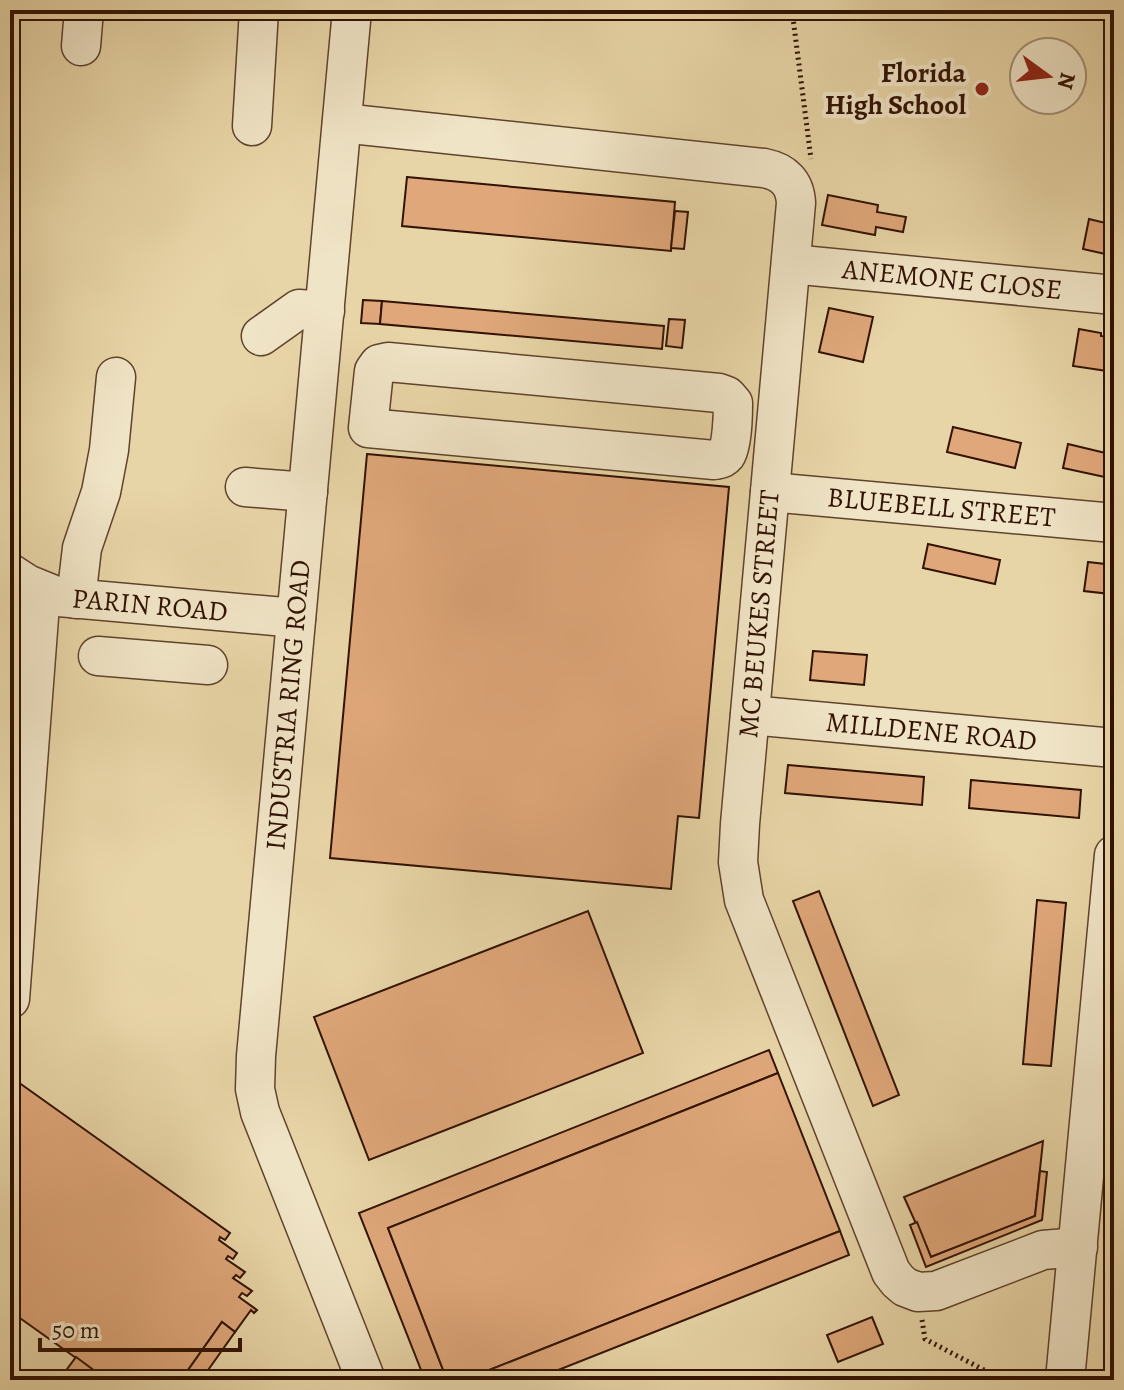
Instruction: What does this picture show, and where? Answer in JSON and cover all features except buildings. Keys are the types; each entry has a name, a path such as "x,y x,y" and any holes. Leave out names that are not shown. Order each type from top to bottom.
{"street":[{"path":"252,126 259,10"},
{"name":"INDUSTRIA RING ROAD","path":"352,10 255,1089 260,1112 366,1380"},
{"name":"MC BEUKES STREET","path":"342,123 775,171 789,180 796,194 738,862 740,881 744,900 891,1272 905,1287 918,1292"},
{"name":"ANEMONE CLOSE","path":"791,264 1114,295"},
{"path":"261,336 299,309 325,311"},
{"path":"314,424 718,460 725,456 729,447 733,403 719,393 388,362 379,364 374,371 368,428"},
{"path":"10,999 42,588 82,548 101,492 109,450 116,377"},
{"path":"245,487 308,492"},
{"name":"BLUEBELL STREET","path":"770,492 1114,523"},
{"name":"PARIN ROAD","path":"42,588 156,605 296,618"},
{"path":"151,660 156,605"},
{"path":"98,656 208,665"},
{"name":"MILLDENE ROAD","path":"750,715 1114,748"},
{"path":"1065,1380 1114,855"},
{"path":"918,1292 936,1291 1043,1250 1078,1247"}],"path":[{"path":"792,10 811,163"},
{"path":"918,1292 925,1339 1003,1380"}],"place":[{"name":"Florida High School","path":"982,89"}]}
